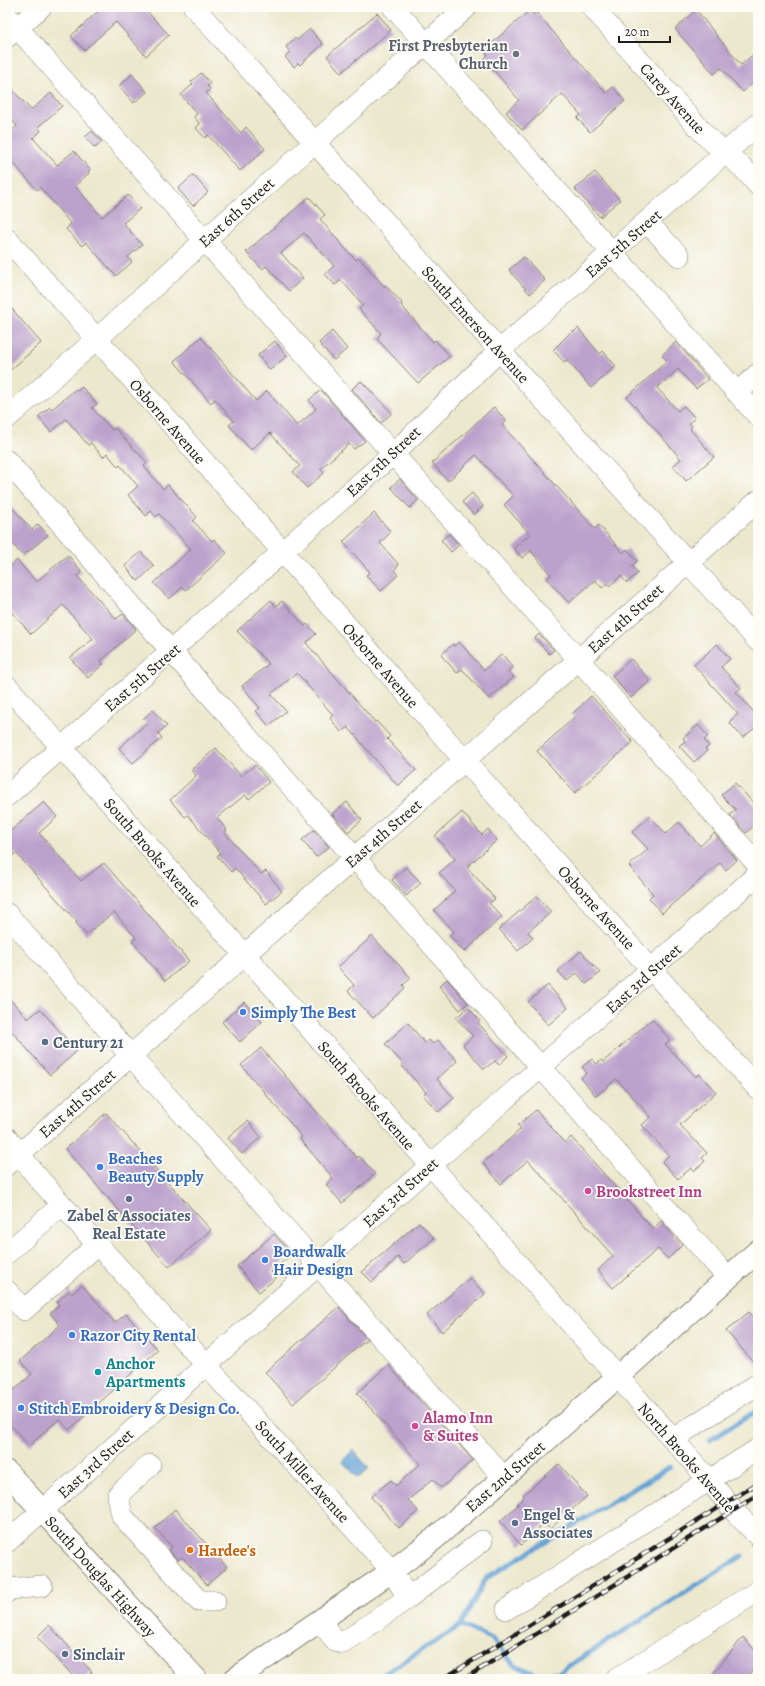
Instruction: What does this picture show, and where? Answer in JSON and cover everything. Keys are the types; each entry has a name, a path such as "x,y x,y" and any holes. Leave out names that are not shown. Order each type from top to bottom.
{"main road":[{"name":"East 2nd Street","path":"235,1679 321,1621 392,1571 434,1539 758,1251"},
{"name":"South Douglas Highway","path":"7,1472 196,1679"}],"street":[{"path":"41,7 11,27 205,240 393,454 579,660 758,865"},
{"name":"South Emerson Avenue","path":"194,7 758,641"},
{"path":"393,7 758,416"},
{"name":"East 6th Street","path":"7,418 97,339 314,142 467,7"},
{"name":"Carey Avenue","path":"592,7 706,136 744,169 758,185"},
{"name":"East 5th Street","path":"7,796 393,454 500,350 758,124"},
{"path":"647,222 679,256"},
{"name":"Osborne Avenue","path":"7,239 97,339 466,761 758,1089"},
{"path":"737,392 758,374"},
{"path":"7,461 171,651 356,857 728,1278"},
{"name":"East 4th Street","path":"11,1152 130,1056 466,761 758,501"},
{"name":"South Brooks Avenue","path":"7,686 617,1377"},
{"name":"East 3rd Street","path":"7,1542 758,874"},
{"path":"7,914 130,1056 318,1265 504,1478"},
{"name":"South Miller Avenue","path":"11,1152 62,1204 392,1571 408,1598"},
{"path":"7,1253 62,1204"},
{"path":"7,1290 24,1310 98,1244"},
{"name":"North Brooks Avenue","path":"617,1377 709,1480 734,1511 758,1536"},
{"path":"673,1439 758,1384"},
{"path":"507,1609 758,1449"},
{"path":"150,1465 118,1496 122,1516 199,1601 215,1601"},
{"path":"321,1621 336,1641 343,1643 408,1598 482,1541"},
{"path":"7,1592 10,1589 42,1586"},
{"path":"616,1679 758,1591"}],"water":[{"path":"353,1450 369,1468 358,1478 342,1461"}],"building":[{"path":"103,7 143,7 169,35 146,56 116,22 84,50 71,36"},
{"path":"696,10 741,65 758,50 758,78 743,92 721,68 714,74 675,29"},
{"path":"529,11 533,15 536,12 606,93 613,87 625,101 590,132 577,118 581,115 562,94 522,130 506,112 519,100 484,59 488,55 484,50"},
{"path":"377,13 391,30 341,73 327,56"},
{"path":"310,29 323,44 300,65 298,63 294,67 285,57 290,52 286,47 295,38 297,40"},
{"path":"201,73 210,83 207,86 210,89 206,93 241,133 246,127 265,149 240,171 208,135 205,138 196,128 200,124 194,117 197,114 181,95 193,84 191,82"},
{"path":"132,74 147,92 134,103 119,86"},
{"path":"7,84 31,110 51,93 62,106 38,127 41,131 33,138 57,165 74,151 90,170 88,172 89,173 75,186 102,217 128,195 140,209 123,223 142,245 128,257 132,262 116,276 86,242 82,246 66,229 71,224 40,187 37,190 7,156 7,135 17,126 7,114"},
{"path":"92,131 102,142 95,148 85,137"},
{"path":"595,172 620,200 600,217 575,189"},
{"path":"193,175 208,192 193,206 178,189"},
{"path":"309,197 325,215 320,219 349,253 356,260 359,258 384,286 385,285 402,303 401,305 433,342 435,340 450,356 418,383 377,339 381,333 359,309 363,305 341,280 335,285 325,274 334,266 304,233 281,253 303,278 289,291 266,266 262,269 246,252"},
{"path":"524,257 545,280 530,294 509,270"},
{"path":"7,303 41,343 7,373"},
{"path":"578,328 600,354 603,351 616,366 591,388 567,360 564,362 553,350 572,331 574,332"},
{"path":"332,331 347,349 334,360 319,343"},
{"path":"201,337 256,401 267,391 297,426 316,409 309,400 321,390 365,441 354,449 349,444 320,469 324,473 307,488 293,472 300,466 270,433 251,450 229,425 234,421 215,399 211,403 174,361"},
{"path":"275,341 287,356 270,370 258,355"},
{"path":"676,342 708,379 696,389 678,369 657,388 678,411 684,406 695,418 689,423 692,427 690,429 714,457 686,481 673,466 681,459 627,397 667,361 662,355"},
{"path":"361,381 392,413 381,423 352,389"},
{"path":"82,387 97,404 92,408 112,430 115,428 136,450 147,463 144,466 163,489 168,485 197,517 193,521 212,541 214,539 227,553 186,590 183,587 169,599 154,583 191,549 159,514 156,517 151,511 146,516 128,495 138,486 120,465 118,467 107,453 103,457 91,443 88,445 66,419 51,432 38,417 50,407 52,409 76,389 77,391"},
{"path":"494,407 506,421 502,425 595,529 599,525 623,553 627,549 637,561 632,566 638,573 627,583 621,576 609,586 607,583 602,588 595,580 569,603 547,579 551,575 531,551 522,558 514,548 530,534 504,505 513,496 476,455 448,481 432,463"},
{"path":"400,479 418,500 410,508 391,487"},
{"path":"472,493 483,506 474,515 462,502"},
{"path":"7,502 32,530 38,524 48,535 23,556 7,538"},
{"path":"374,513 391,532 380,543 399,565 394,570 398,575 381,591 366,575 370,572 343,542"},
{"path":"449,534 459,545 451,552 441,540"},
{"path":"141,552 154,566 138,581 125,566"},
{"path":"68,555 82,572 77,576 116,619 123,614 136,629 101,661 103,664 88,678 70,658 93,639 63,605 31,634 7,607 7,569 17,560 36,582"},
{"path":"271,600 276,606 282,601 305,626 307,624 316,634 306,643 375,722 376,721 390,736 387,739 416,770 398,786 348,727 341,732 330,718 333,715 297,673 271,694 286,711 269,726 256,711 260,708 242,686 269,664 237,631"},
{"path":"539,634 554,650 549,654 535,638"},
{"path":"459,642 484,670 502,654 513,667 508,671 514,677 489,699 462,669 457,673 441,655 453,644 454,646"},
{"path":"717,644 730,659 721,667 741,688 736,692 758,717 758,725 743,738 729,722 738,714 694,665"},
{"path":"631,659 650,681 631,698 612,676"},
{"path":"591,696 633,742 575,793 537,751 575,717 572,714"},
{"path":"153,710 167,726 158,733 162,738 133,763 119,748 147,723 143,719"},
{"path":"698,725 708,736 704,740 709,746 705,749 707,751 694,762 679,746 685,741 683,738"},
{"path":"216,748 241,776 255,765 269,782 249,799 245,795 217,818 227,830 224,832 261,874 266,871 282,891 266,904 235,868 231,872 217,856 220,853 188,815 185,817 170,800 196,776 191,770"},
{"path":"735,783 758,808 758,822 746,833 730,815 736,810 721,795"},
{"path":"44,802 57,817 39,833 81,881 104,863 189,961 165,981 132,941 136,938 114,912 86,935 76,923 77,922 16,853 7,860 7,834"},
{"path":"347,802 362,820 348,832 332,814"},
{"path":"462,812 482,835 488,829 497,840 467,867 495,899 489,903 502,917 464,952 450,936 454,932 434,910 455,891 439,873 455,859 435,836"},
{"path":"650,816 666,834 679,822 700,846 714,833 737,860 726,870 720,863 662,913 649,898 653,894 629,866 648,849 632,832"},
{"path":"314,830 329,847 316,857 302,840"},
{"path":"406,867 421,883 406,896 392,880"},
{"path":"537,896 551,912 528,932 533,938 518,951 499,929"},
{"path":"372,936 411,978 403,985 405,988 373,1018 348,991 354,985 338,967"},
{"path":"581,951 600,973 586,984 577,973 567,981 558,971"},
{"path":"447,979 468,1003 460,1010 439,986"},
{"path":"548,985 568,1008 548,1025 528,1002"},
{"name":"Century 21","path":"7,996 28,1019 40,1009 77,1051 50,1075 7,1026"},
{"name":"Simply The Best","path":"244,1002 262,1022 240,1042 222,1022"},
{"path":"468,1007 480,1021 478,1023 508,1056 499,1065 495,1061 484,1069 463,1045 473,1036 456,1018"},
{"path":"652,1019 670,1040 665,1044 696,1077 699,1074 716,1092 680,1125 707,1153 702,1158 705,1161 694,1171 691,1168 678,1179 662,1162 669,1155 642,1125 651,1117 616,1079 596,1096 581,1078 587,1073 582,1067 592,1059 597,1064 601,1060 603,1062"},
{"path":"408,1023 425,1043 429,1040 433,1044 438,1040 457,1061 437,1079 454,1098 438,1112 423,1095 426,1092 401,1065 403,1064 385,1044"},
{"path":"261,1048 357,1158 359,1156 375,1174 342,1203 326,1185 333,1178 300,1139 302,1137 241,1065"},
{"path":"536,1110 565,1143 571,1137 653,1229 661,1221 682,1245 668,1259 658,1249 613,1288 598,1270 613,1256 528,1160 501,1184 483,1163 521,1129 518,1125"},
{"path":"106,1113 211,1230 169,1267 65,1149"},
{"path":"248,1121 261,1137 242,1154 228,1138"},
{"path":"419,1222 434,1238 404,1264 398,1257 372,1282 362,1272"},
{"name":"Boardwalk Hair Design","path":"274,1234 292,1254 271,1272 276,1278 259,1292 237,1266"},
{"path":"470,1278 485,1294 442,1332 427,1315"},
{"path":"82,1285 115,1323 126,1314 158,1350 69,1430 59,1419 29,1446 7,1421 7,1396 32,1374 20,1361 60,1325 50,1313 59,1305 57,1302 69,1291 72,1294"},
{"path":"339,1307 367,1339 293,1404 265,1372"},
{"path":"749,1312 758,1322 758,1367 726,1331"},
{"name":"Alamo Inn & Suites","path":"388,1365 473,1460 441,1488 433,1479 408,1500 418,1511 399,1528 371,1497 391,1480 396,1486 420,1464 357,1393"},
{"path":"559,1464 587,1496 550,1529 545,1523 521,1545 500,1521 518,1505 517,1504 524,1497 523,1495"},
{"name":"Hardee's","path":"175,1509 227,1567 207,1585 182,1557 178,1560 169,1550 172,1547 155,1528"},
{"name":"Sinclair","path":"49,1625 92,1672 85,1679 76,1679 37,1637"},
{"path":"743,1637 758,1654 758,1666 744,1679 709,1679"}],"waterway":[{"path":"710,1440 758,1410"},
{"path":"461,1625 486,1578 670,1467"},
{"path":"376,1679 461,1625 492,1639 514,1665 538,1675 559,1672 742,1556"}],"railway":[{"path":"443,1679 758,1483"},
{"path":"464,1679 758,1495"}],"place":[{"name":"First Presbyterian Church","path":"516,54"},
{"name":"Simply The Best","path":"243,1012"},
{"name":"Century 21","path":"45,1042"},
{"name":"Beaches Beauty Supply","path":"100,1167"},
{"name":"Brookstreet Inn","path":"588,1191"},
{"name":"Zabel & Associates Real Estate","path":"129,1199"},
{"name":"Boardwalk Hair Design","path":"265,1260"},
{"name":"Razor City Rental","path":"72,1335"},
{"name":"Anchor Apartments","path":"98,1372"},
{"name":"Stitch Embroidery & Design Co.","path":"21,1408"},
{"name":"Alamo Inn & Suites","path":"415,1426"},
{"name":"Engel & Associates","path":"515,1523"},
{"name":"Hardee's","path":"190,1550"},
{"name":"Sinclair","path":"65,1654"}]}
